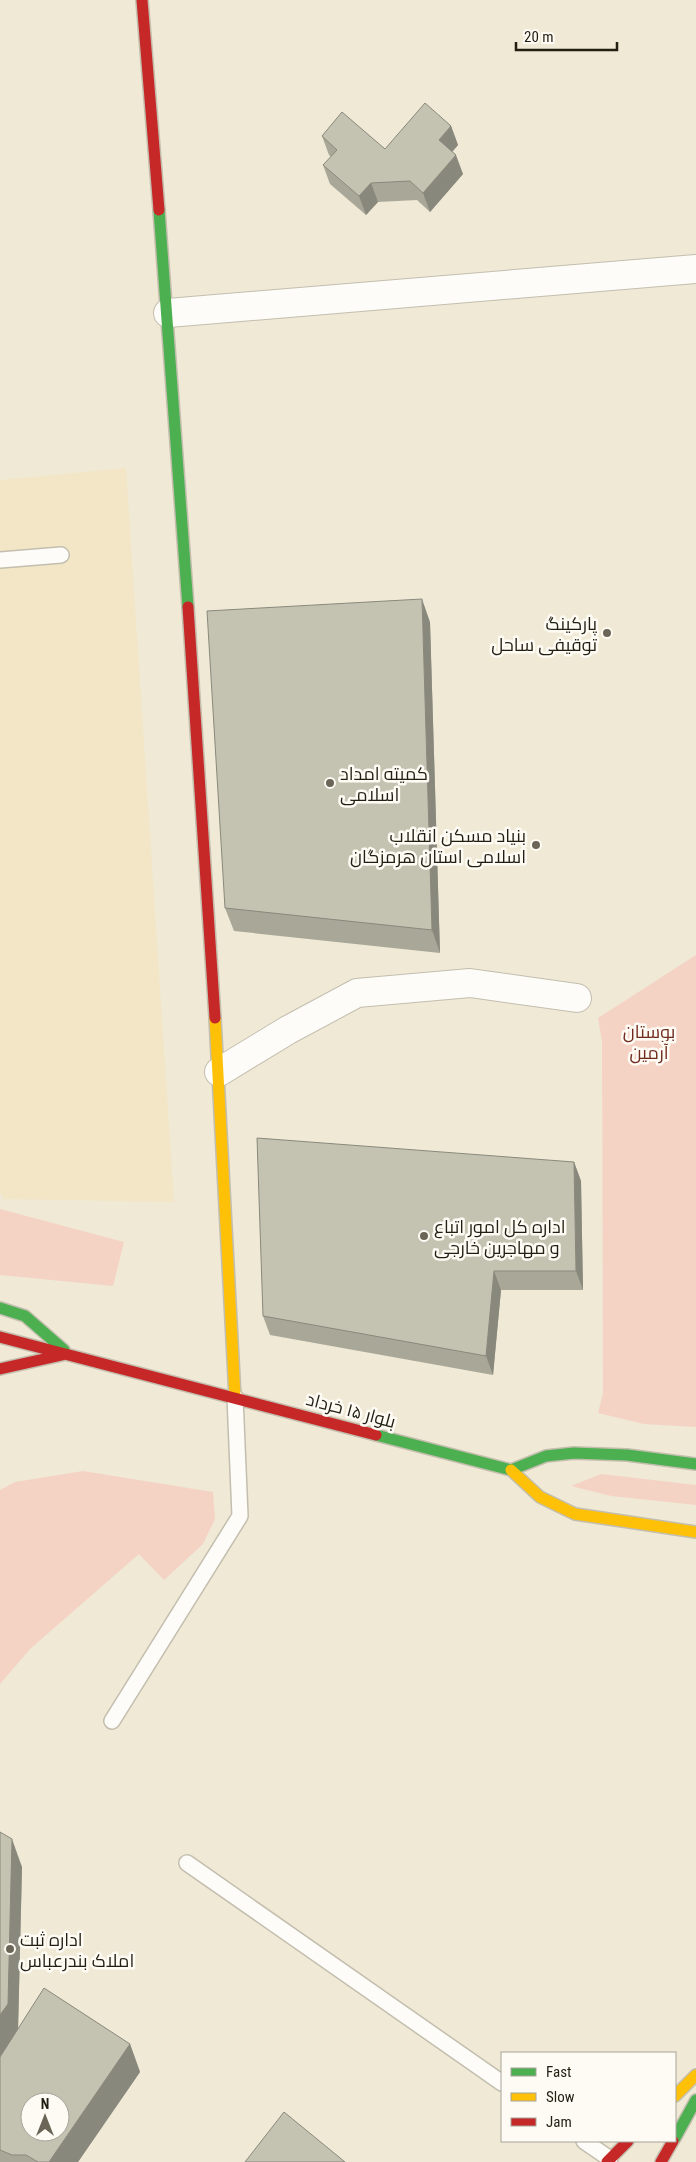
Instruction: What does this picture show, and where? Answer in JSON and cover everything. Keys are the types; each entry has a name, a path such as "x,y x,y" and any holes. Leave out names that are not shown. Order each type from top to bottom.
{"street":[{"path":"142,0 168,313 219,1072 235,1398"},
{"path":"168,313 696,268"},
{"path":"219,1072 288,1030 357,993 470,982 577,998"},
{"path":"0,1308 25,1316 69,1354"},
{"name":"بلوار ۱۵ خرداد","path":"0,1337 511,1470"},
{"path":"0,1369 69,1354"},
{"path":"696,1464 587,1452 558,1454 537,1459 511,1470 540,1498 574,1514 696,1532"},
{"path":"676,2095 696,2075"},
{"path":"676,2135 696,2100"},
{"path":"609,2160 627,2142"},
{"path":"661,2162 672,2142"}],"lane":[{"path":"0,560 61,555"},
{"path":"112,1721 240,1516 235,1398"},
{"path":"187,1863 501,2082"},
{"path":"585,2142 609,2160"}],"shaded area":[{"path":"126,468 174,1202 4,1199 0,1193 0,480"}],"green space":[{"name":"بوستان آرمین","path":"696,955 696,1427 644,1424 598,1413 603,1393 602,1041 598,1018"},
{"path":"0,1209 124,1242 113,1286 0,1275"},
{"path":"83,1471 213,1492 215,1519 203,1544 164,1580 139,1554 30,1649 0,1684 0,1490 15,1482"},
{"path":"601,1474 696,1485 696,1505 611,1496 571,1486"}],"building":[{"path":"425,103 451,126 439,140 456,155 423,193 410,181 371,183 359,196 323,165 337,150 322,136 342,112 385,149"},
{"name":"کمیته امداد اسلامی","path":"422,599 432,930 225,908 207,611"},
{"name":"اداره کل امور اتباع و مهاجرین خارجی","path":"257,1138 574,1162 576,1271 494,1271 486,1356 263,1316"},
{"path":"0,1832 12,1839 8,2004 0,2015"},
{"path":"44,1988 130,2044 70,2131 70,2092 20,2092 20,2142 63,2142 49,2162 38,2162 26,2155 12,2155 0,2150 0,2057"},
{"path":"284,2112 345,2162 245,2162"}],"traffic: fast":[{"path":"159,210 188,607"},
{"path":"0,1308 25,1316 64,1350"},
{"path":"376,1435 511,1470 546,1456 574,1453 627,1455 696,1464"},
{"path":"676,2136 696,2100"}],"traffic: slow":[{"path":"215,1018 235,1397"},
{"path":"511,1470 540,1497 575,1514 696,1532"},
{"path":"676,2095 696,2075"}],"traffic: jam":[{"path":"142,0 159,210"},
{"path":"188,607 215,1018"},
{"path":"0,1337 376,1435"},
{"path":"0,1369 62,1355"},
{"path":"607,2162 627,2142"},
{"path":"661,2162 672,2142"}],"place":[{"name":"پارکینگ توقیفی ساحل","path":"607,633"},
{"name":"کمیته امداد اسلامی","path":"330,783"},
{"name":"بنیاد مسکن انقلاب اسلامی استان هرمزگان","path":"536,845"},
{"name":"اداره کل امور اتباع و مهاجرین خارجی","path":"424,1236"},
{"name":"اداره ثبت املاک بندرعباس","path":"10,1949"}]}
